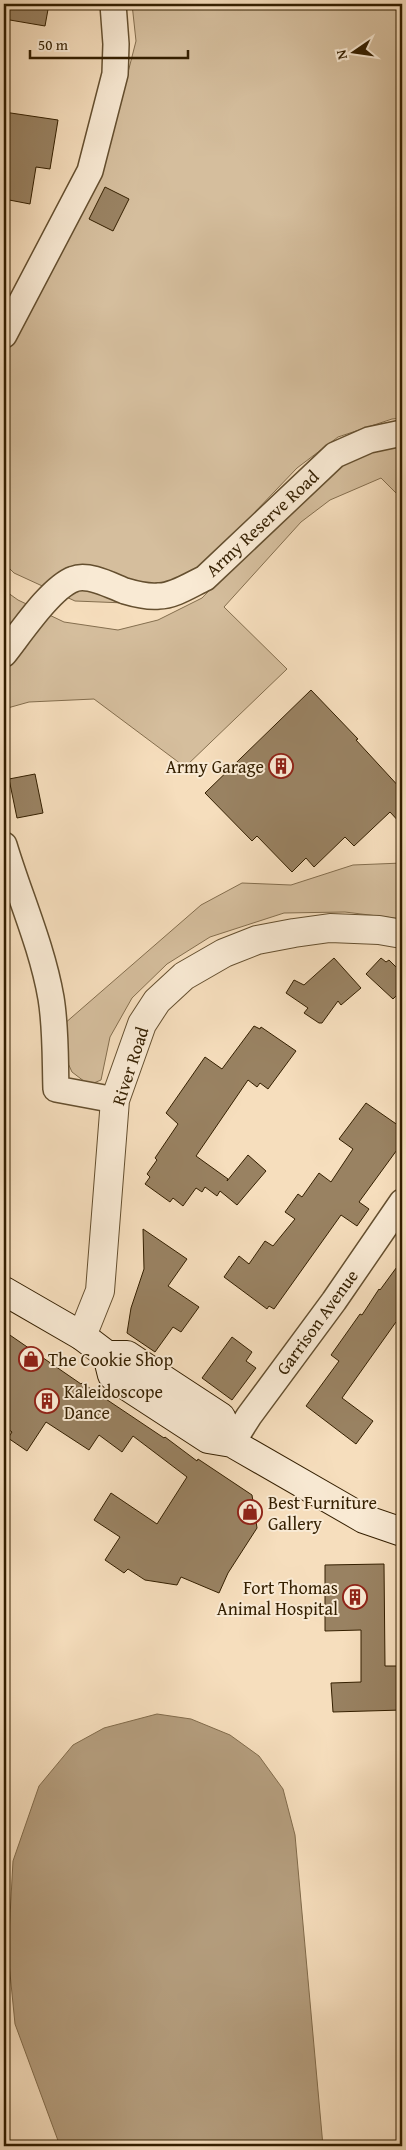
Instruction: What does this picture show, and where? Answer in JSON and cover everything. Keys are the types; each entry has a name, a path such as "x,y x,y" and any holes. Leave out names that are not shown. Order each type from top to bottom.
{"street":[{"path":"4,335 90,171 115,74 116,44 113,4"},
{"name":"Army Reserve Road","path":"4,654 60,587 76,578 99,580 127,592 161,596 186,588 205,578 335,455 369,440 402,433"},
{"path":"4,844 41,958 51,997 55,1032 56,1089 116,1100"},
{"name":"River Road","path":"82,1336 100,1292 116,1100 142,1024 157,1001 191,972 224,953 257,940 294,932 330,928 379,930 402,934"},
{"name":"Garrison Avenue","path":"232,1443 249,1416 334,1300 402,1202"},
{"path":"4,1291 82,1336 107,1355 127,1355 221,1417 232,1443 364,1519 402,1532"}],"shaded area":[{"path":"132,4 402,4 402,418 392,419 338,437 297,468 210,559 168,591 125,603 75,601 14,573 4,563 4,355 108,151 136,41"},
{"path":"402,441 402,499 381,478 330,500 301,522 224,607 287,669 185,767 94,699 29,702 4,709 4,590 18,600 64,622 118,630 158,620 202,598 274,523 339,466 374,449"},
{"path":"402,863 402,919 345,912 284,913 210,937 167,964 132,998 110,1037 101,1080 89,1085 72,1072 66,1059 64,1024 201,905 242,883 291,885 353,865"},
{"path":"157,1714 191,1719 230,1735 259,1756 283,1789 295,1835 323,2146 60,2146 15,2024 8,1953 13,1861 39,1786 73,1745 104,1728"}],"building":[{"path":"4,4 49,4 45,26 4,19"},
{"path":"4,112 58,120 50,169 36,167 30,204 4,199"},
{"path":"105,187 129,199 113,231 89,219"},
{"path":"311,690 358,739 356,740 402,790 402,825 390,812 354,846 345,837 314,867 306,858 292,872 257,836 252,841 205,793"},
{"path":"35,774 43,813 17,818 9,779"},
{"path":"334,958 361,988 341,1005 338,1001 322,1023 319,1023 304,1013 308,1008 286,993 294,980 304,985"},
{"path":"381,958 386,962 389,960 402,973 402,990 393,999 366,974"},
{"path":"254,1026 260,1029 261,1027 296,1051 268,1089 260,1083 257,1087 248,1080 196,1156 228,1179 227,1181 248,1155 266,1171 237,1205 220,1191 217,1196 205,1187 202,1192 196,1188 183,1206 173,1198 170,1202 145,1184 150,1177 147,1174 157,1160 155,1158 178,1124 166,1113 205,1057 222,1069"},
{"path":"366,1103 402,1128 402,1143 359,1202 369,1209 357,1226 341,1215 274,1309 269,1306 267,1309 224,1277 239,1256 249,1264 265,1241 273,1246 295,1219 285,1212 298,1194 302,1197 319,1173 331,1182 353,1149 339,1139"},
{"path":"143,1229 187,1259 168,1286 199,1307 181,1332 173,1327 155,1352 127,1333 131,1308 144,1269"},
{"path":"402,1260 402,1326 396,1322 342,1398 373,1421 356,1444 306,1406 339,1361 331,1355"},
{"path":"4,1331 81,1384 165,1437 197,1461 198,1459 252,1495 257,1528 228,1573 219,1593 181,1577 177,1585 145,1580 128,1569 124,1573 105,1560 120,1537 94,1520 111,1493 157,1524 187,1477 133,1436 122,1452 99,1435 89,1450 46,1422 27,1451 8,1438 12,1432 4,1426"},
{"path":"232,1337 252,1352 246,1361 256,1368 232,1400 202,1378"},
{"name":"Fort Thomas Animal Hospital","path":"384,1564 385,1666 402,1666 402,1710 333,1712 331,1683 361,1682 361,1630 325,1631 325,1565"}],"place":[{"name":"Army Garage","path":"281,766"},
{"name":"The Cookie Shop","path":"31,1359"},
{"name":"Kaleidoscope Dance","path":"47,1401"},
{"name":"Best Furniture Gallery","path":"250,1512"},
{"name":"Fort Thomas Animal Hospital","path":"355,1597"}]}
